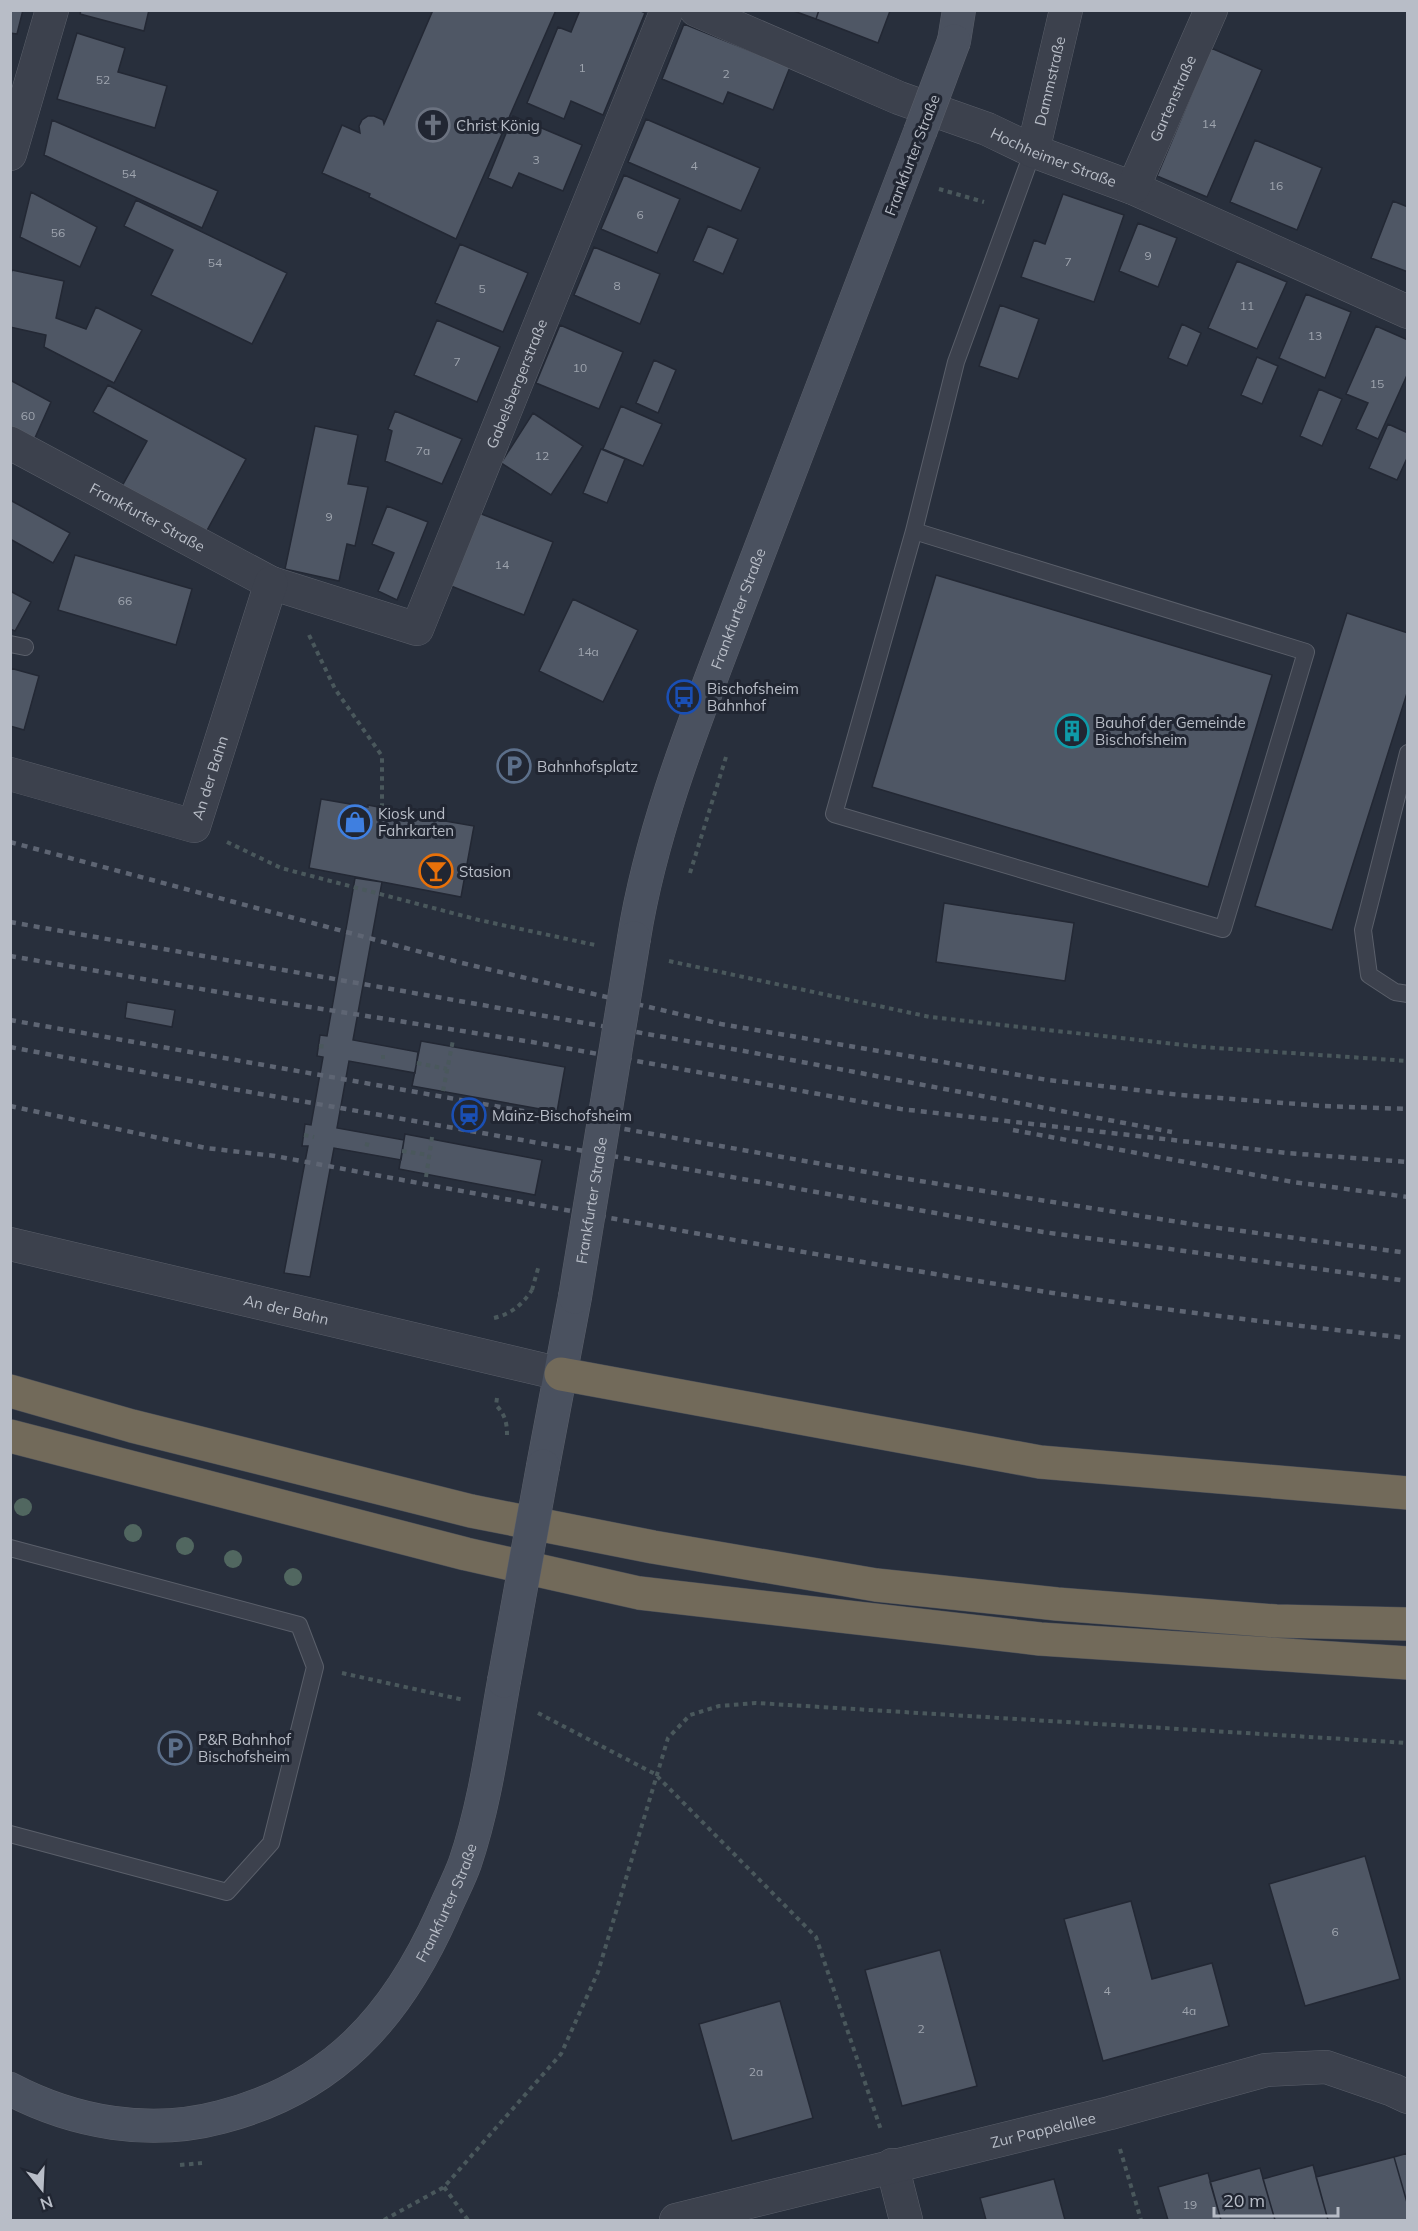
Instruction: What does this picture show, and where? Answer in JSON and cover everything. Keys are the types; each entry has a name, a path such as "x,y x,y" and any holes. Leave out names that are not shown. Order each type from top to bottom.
{"highway":[{"path":"561,1374 1040,1462 1407,1494"},
{"path":"10,1391 132,1426 471,1511 653,1547 876,1586 1057,1604 1276,1621 1407,1624"},
{"path":"10,1436 466,1554 639,1593 1040,1640 1407,1663"},
{"path":"10,1441 56,1448"}],"street":[{"path":"10,154 52,10"},
{"name":"Gabelsbergerstraße","path":"278,585 417,629 667,10"},
{"name":"Hochheimer Straße","path":"696,10 899,98 987,129 1033,151 1133,188 1407,312"},
{"name":"Dammstraße","path":"1033,151 1066,10"},
{"name":"Gartenstraße","path":"1133,188 1211,10"},
{"name":"Frankfurter Straße","path":"10,2089 64,2113 137,2126 174,2126 211,2120 247,2111 273,2100 314,2079 343,2056 376,2024 418,1965 465,1864 484,1791 575,1297 620,943 639,908 682,758 920,132 957,26"},
{"name":"Frankfurter Straße","path":"10,443 278,585"},
{"name":"An der Bahn","path":"10,774 194,826 278,585"},
{"name":"An der Bahn","path":"10,1244 561,1374"},
{"name":"Zur Pappelallee","path":"676,2220 1110,2113 1266,2070 1326,2067 1407,2097"},
{"path":"892,2165 906,2220"}],"lane":[{"path":"914,531 1306,651 1223,929 834,814 914,531 956,362 1033,151"},
{"path":"1407,753 1380,871 1363,930 1369,975 1395,992 1407,994"},
{"path":"10,1548 299,1625 315,1667 271,1843 227,1892 10,1834"}],"path":[{"path":"933,187 1010,210"},
{"path":"335,689 382,756 382,808"},
{"path":"194,826 281,868 479,920 620,943"},
{"path":"664,960 930,1017 1202,1047 1407,1061"},
{"path":"443,1091 453,1040"},
{"path":"319,1046 327,1047"},
{"path":"417,1063 447,1069"},
{"path":"304,1135 314,1137"},
{"path":"426,1177 432,1137"},
{"path":"402,1150 429,1155"},
{"path":"508,1315 525,1300 532,1290"},
{"path":"496,1405 504,1414 507,1424 507,1442"},
{"path":"315,1667 465,1700"},
{"path":"384,2220 444,2187 561,2054 598,1972 668,1738 690,1715 720,1706 756,1703 1407,1743"},
{"path":"530,1709 656,1774 816,1937 892,2165"},
{"path":"1110,2113 1141,2220"},
{"path":"444,2187 468,2220"}],"building":[{"path":"10,10 23,10 17,34 10,33"},
{"path":"81,10 149,10 144,31 80,14"},
{"name":"Christ König","path":"433,10 556,10 456,239 369,197 370,194 322,173 342,125 360,133 359,126 368,116 383,120 384,124"},
{"path":"580,10 639,10 645,13 603,115 571,101 564,119 527,103 558,27 571,32"},
{"path":"791,10 819,10 816,19"},
{"path":"819,10 890,11 878,43 816,19"},
{"path":"684,24 790,67 773,110 728,92 723,104 662,79"},
{"path":"77,33 125,48 118,72 167,86 155,128 57,99"},
{"path":"1211,48 1262,70 1207,197 1157,176"},
{"path":"513,116 582,145 563,191 519,173 512,188 488,178"},
{"path":"646,119 760,168 741,211 628,162"},
{"path":"52,120 218,191 202,228 44,155"},
{"path":"1255,140 1322,168 1297,230 1230,202"},
{"path":"624,175 680,199 657,253 601,229"},
{"path":"31,192 97,227 80,267 20,237"},
{"path":"1063,194 1124,215 1094,302 1021,277 1034,240 1045,244"},
{"path":"136,200 287,273 252,344 151,295 173,250 124,226"},
{"path":"1393,201 1408,207 1408,272 1371,258"},
{"path":"1138,223 1177,238 1158,287 1119,271"},
{"path":"708,226 738,239 723,274 693,261"},
{"path":"460,244 528,273 503,332 435,303"},
{"path":"594,247 660,274 640,324 574,295"},
{"path":"1237,261 1287,282 1257,349 1208,328"},
{"path":"12,270 64,281 56,318 86,329 96,307 142,330 114,383 44,347 46,335 10,327"},
{"path":"1306,294 1351,312 1325,378 1279,358"},
{"path":"1000,305 1039,319 1018,379 979,366"},
{"path":"437,320 500,347 477,402 414,375"},
{"path":"1182,324 1201,333 1187,366 1168,358"},
{"path":"560,325 623,352 599,409 536,383"},
{"path":"1376,326 1408,340 1408,373 1378,439 1356,429 1368,403 1346,394"},
{"path":"1257,357 1278,366 1262,404 1241,395"},
{"path":"654,360 676,370 658,413 636,403"},
{"path":"10,380 51,402 34,440 10,429"},
{"path":"108,385 246,459 205,534 121,488 147,441 93,412"},
{"path":"1319,389 1342,399 1322,446 1300,436"},
{"path":"621,406 662,424 643,466 603,449"},
{"path":"395,411 462,439 442,484 385,461 392,431 388,429"},
{"path":"533,413 583,446 551,495 501,463"},
{"path":"1388,424 1408,433 1408,456 1397,480 1369,468"},
{"path":"315,426 358,435 348,484 368,487 355,546 347,544 339,581 285,569"},
{"path":"601,449 625,459 607,503 583,493"},
{"path":"10,500 70,533 53,563 10,539"},
{"path":"387,506 428,522 397,600 378,591 394,553 372,544"},
{"path":"479,513 553,542 524,615 451,586"},
{"path":"75,555 192,589 176,645 58,610"},
{"name":"Bauhof der Gemeinde Bischofsheim","path":"936,575 1272,675 1208,887 872,787"},
{"path":"10,591 31,602 15,631 10,629"},
{"path":"573,599 638,630 603,702 539,671"},
{"path":"1347,613 1408,633 1408,690 1332,930 1255,906"},
{"path":"10,668 39,676 24,730 10,726"},
{"path":"321,799 368,807 368,805 394,810 394,812 474,826 461,897 309,868"},
{"path":"355,878 382,882 353,1040 418,1052 415,1073 349,1061 337,1128 404,1140 401,1160 334,1148 310,1277 284,1273 308,1146 302,1146 305,1124 311,1125 323,1057 317,1056 320,1035 327,1036"},
{"path":"944,903 1074,923 1065,981 936,962"},
{"path":"127,1002 175,1010 172,1027 125,1018"},
{"path":"421,1041 565,1067 557,1112 412,1086"},
{"path":"405,1134 542,1160 535,1195 399,1169"},
{"path":"1365,1856 1400,1979 1305,2006 1269,1884"},
{"path":"1131,1901 1152,1979 1212,1963 1229,2026 1103,2061 1064,1919"},
{"path":"940,1950 977,2086 902,2106 865,1970"},
{"path":"780,2001 813,2118 732,2141 699,2024"},
{"path":"1408,2153 1408,2206 1394,2157"},
{"path":"1394,2157 1408,2206 1408,2220 1328,2220 1316,2177"},
{"path":"1313,2165 1328,2220 1275,2220 1263,2179"},
{"path":"1260,2168 1275,2220 1221,2220 1210,2182"},
{"path":"1208,2173 1221,2220 1168,2220 1158,2187"},
{"path":"1054,2179 1065,2220 986,2220 980,2198"}],"railway":[{"path":"10,842 462,963 721,1024 1048,1080 1181,1095 1323,1106 1408,1109"},
{"path":"10,922 744,1051 1172,1132"},
{"path":"10,956 265,1000 532,1042 901,1109 1287,1153 1408,1162"},
{"path":"10,1020 895,1177 1204,1226 1408,1253"},
{"path":"10,1047 227,1088 1043,1232 1408,1281"},
{"path":"10,1106 206,1148 275,1156 858,1261 1142,1306 1408,1338"},
{"path":"1013,1130 1293,1182 1408,1197"}],"place":[{"name":"Christ König","path":"433,125"},
{"name":"Bischofsheim Bahnhof","path":"684,697"},
{"name":"Bauhof der Gemeinde Bischofsheim","path":"1072,731"},
{"name":"Bahnhofsplatz","path":"514,766"},
{"name":"Kiosk und Fahrkarten","path":"355,822"},
{"name":"Stasion","path":"436,871"},
{"name":"Mainz-Bischofsheim","path":"469,1115"},
{"name":"P&R Bahnhof Bischofsheim","path":"175,1748"}]}
